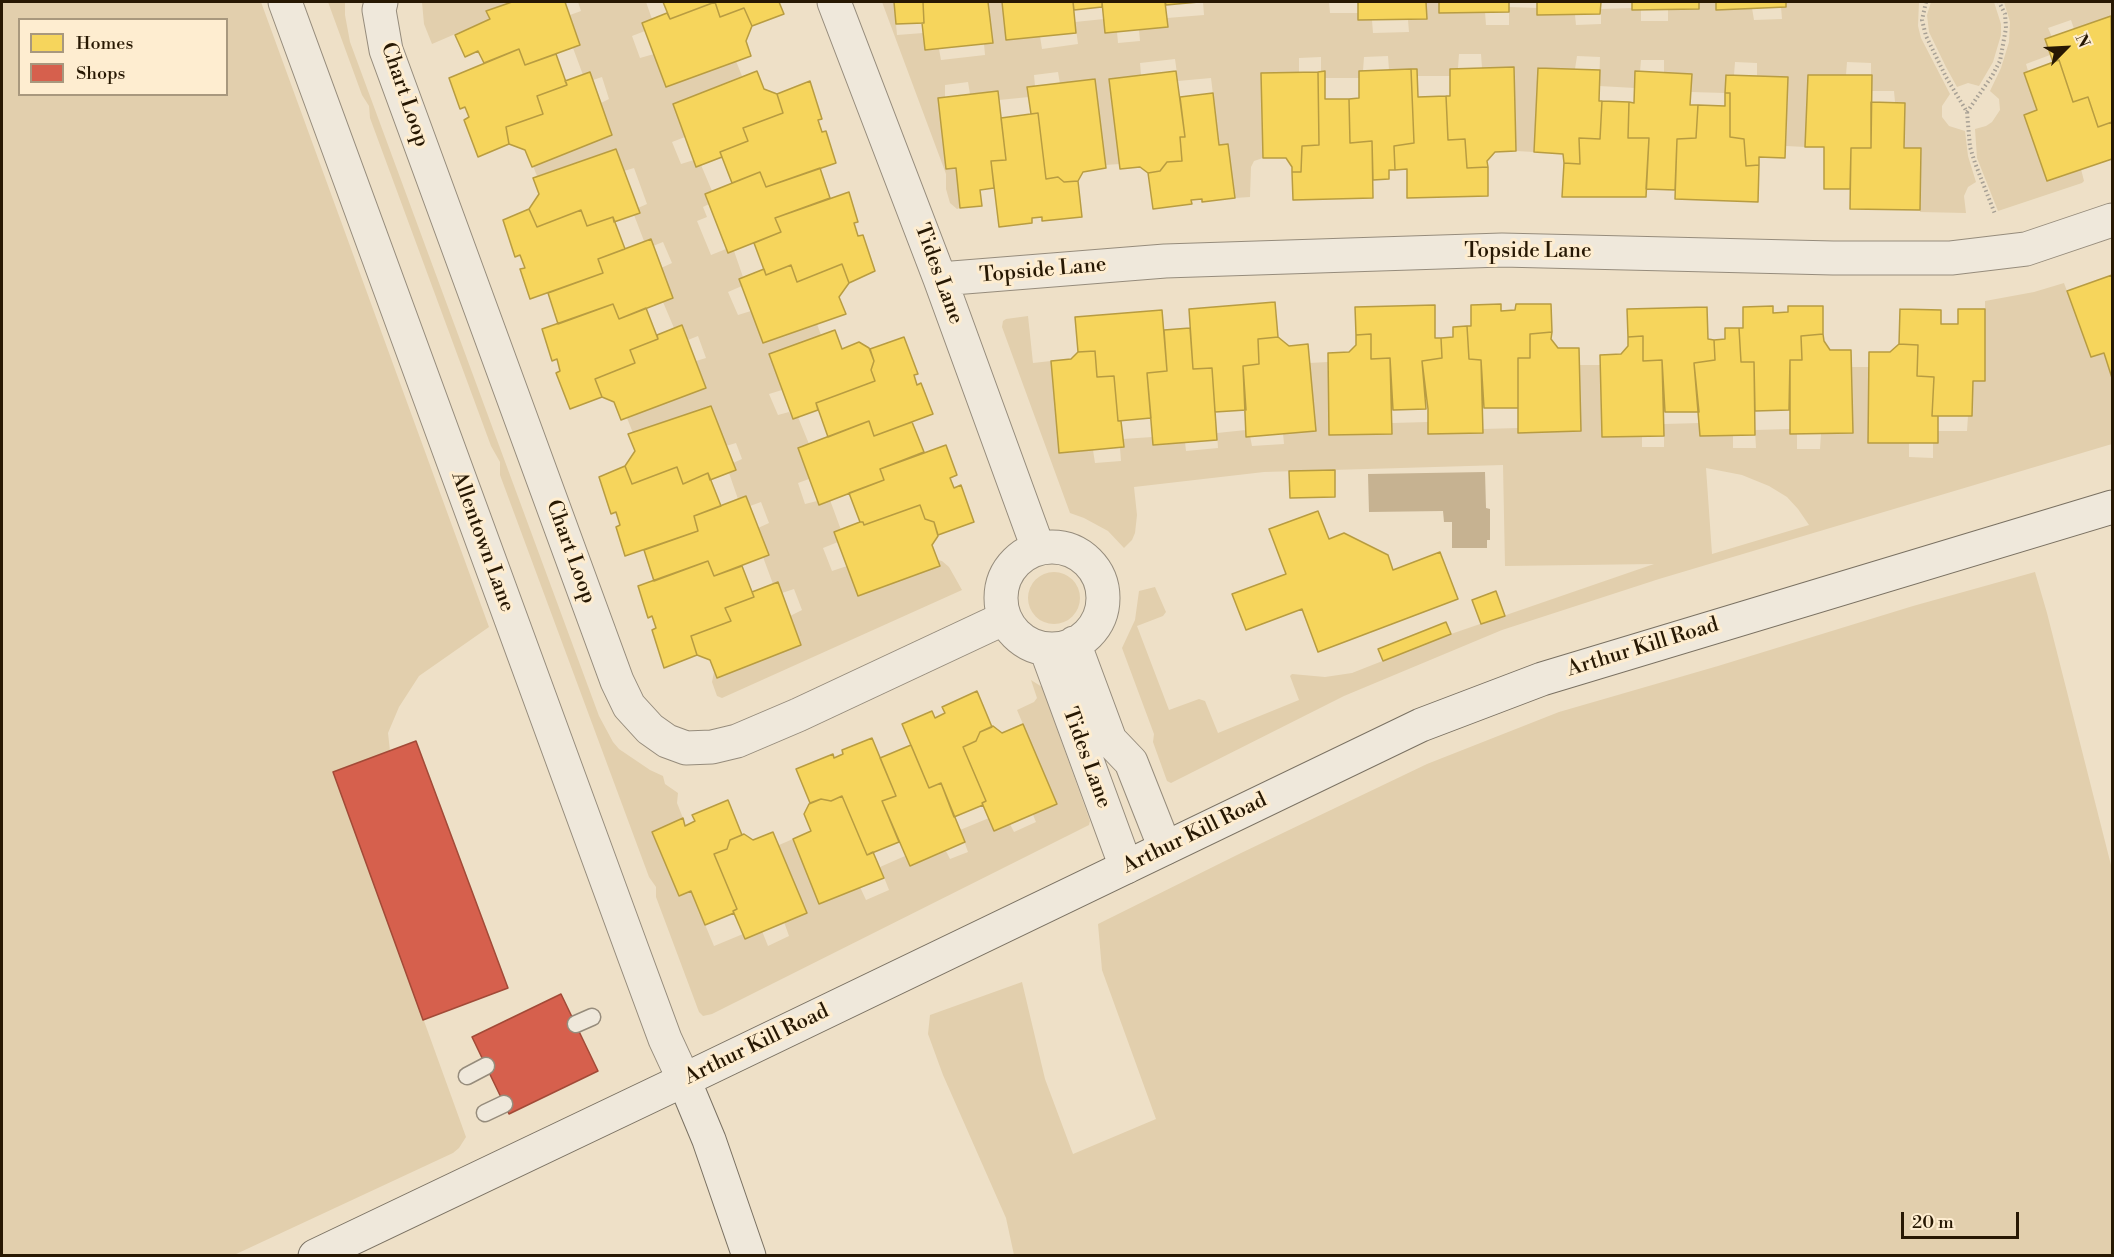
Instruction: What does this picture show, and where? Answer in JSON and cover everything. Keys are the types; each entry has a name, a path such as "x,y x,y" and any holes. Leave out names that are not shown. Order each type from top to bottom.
{"street":[{"name":"Allentown Lane","path":"285,2 665,1039 709,1140 749,1256"},
{"name":"Chart Loop","path":"381,2 379,10 386,50 613,670 629,706 650,729 667,741 686,747 712,747 737,741 798,715 1005,618"},
{"name":"Tides Lane","path":"834,2 940,279 1038,548"},
{"name":"Topside Lane","path":"940,279 1165,261 1502,250 1833,258 1952,258 2026,249 2112,220"},
{"name":"Arthur Kill Road","path":"315,1256 1422,725 1542,679 2112,507"},
{"path":"1054,546 1071,550 1085,559 1096,572 1102,586 1103,603 1098,618 1071,640 1031,645 1017,636 1005,618 1000,593 1004,578 1012,564 1024,554 1038,548 1054,546"},
{"name":"Tides Lane","path":"1071,640 1131,734 1131,762 1165,848"},
{"name":"Tides Lane","path":"1071,640 1126,867"}],"lane":[{"path":"576,1024 592,1017"},
{"path":"467,1076 486,1066"},
{"path":"485,1113 504,1104"}],"path":[{"path":"1926,2 1922,20 1926,36 1966,112 1972,155 1995,214"},
{"path":"1966,112 2000,61 2006,28 2005,14 1999,2"}],"shaded area":[{"path":"2,2 261,2 489,627 419,676 399,707 388,733 390,751 334,772 466,1137 453,1153 234,1255 2,1256"},
{"path":"328,2 345,2 350,42 599,716 619,749 663,776 665,784 678,793 677,803 683,818 652,832 679,896 691,891 714,946 743,934 745,938 762,931 768,946 789,936 784,922 807,913 779,845 793,839 820,904 860,887 866,900 889,890 880,867 905,856 910,866 946,851 950,859 968,852 960,830 989,818 994,831 1010,824 1014,832 1036,822 1033,815 1057,804 1017,710 1034,702 1037,698 1031,680 1042,687 1090,821 1089,825 712,1014 703,1016 699,1012 656,897 656,887 649,877 500,475 500,462 491,446 370,118 369,106 362,95"},
{"path":"422,2 512,2 487,11 490,19 432,44 424,24"},
{"path":"578,2 646,2 652,19 642,23 645,31 632,36 640,58 654,54 666,87 736,61 742,76 673,104 685,137 672,142 681,164 694,160 701,165 712,191 705,194 709,204 703,207 707,217 697,221 711,255 726,249 728,252 734,251 743,277 739,279 742,286 728,292 738,315 751,311 817,324 821,335 769,354 782,390 769,394 778,415 789,412 793,419 798,417 809,444 798,448 809,479 798,483 805,504 817,501 819,504 830,500 841,530 838,542 823,548 832,571 847,566 858,596 938,560 949,567 962,590 722,698 717,696 712,682 714,672 717,678 801,645 790,616 802,610 794,589 782,593 773,584 763,557 768,555 758,528 769,523 761,502 750,506 746,496 738,499 729,473 733,463 742,459 736,443 726,446 711,406 633,433 627,418 706,388 696,361 706,358 698,336 688,340 682,325 674,328 663,302 673,298 661,268 672,263 663,242 653,246 650,239 644,241 634,215 640,213 638,208 647,204 634,168 624,171 615,149 537,176 533,166 612,135 601,103 609,99 602,77 593,80 590,72 583,75 573,48 580,45 570,15 581,11"},
{"path":"882,2 894,2 897,35 923,33 925,50 939,49 941,60 985,55 984,44 993,43 988,2 1002,2 1006,40 1040,36 1042,49 1078,44 1075,22 1104,19 1105,33 1117,32 1118,43 1140,41 1139,30 1167,27 1167,18 1204,15 1203,2 1329,2 1330,13 1359,13 1359,20 1372,20 1373,33 1409,32 1408,20 1427,19 1426,2 1439,2 1439,12 1485,12 1486,25 1509,25 1509,7 1538,8 1538,15 1575,15 1576,25 1601,24 1601,9 1632,8 1641,10 1641,21 1668,21 1668,10 1699,9 1699,2 1716,2 1716,10 1752,8 1754,20 1782,19 1781,7 1786,7 1786,2 1919,2 1918,26 1921,38 1950,94 1942,106 1942,117 1949,126 1965,131 1968,156 1976,182 1968,187 1964,196 1966,213 1920,212 1921,149 1904,148 1905,103 1895,102 1894,91 1871,91 1871,63 1847,62 1846,75 1808,75 1805,147 1786,146 1788,77 1757,76 1757,63 1735,62 1734,75 1726,75 1725,93 1691,92 1691,74 1664,73 1664,60 1641,60 1635,88 1599,86 1600,57 1577,56 1575,69 1538,68 1534,152 1516,151 1514,67 1482,68 1481,54 1459,54 1458,68 1450,69 1450,76 1418,76 1417,69 1389,70 1388,56 1364,57 1363,71 1359,71 1359,78 1325,78 1325,72 1321,71 1321,57 1299,58 1299,72 1262,73 1263,158 1254,161 1251,167 1250,197 1235,198 1228,144 1219,145 1211,78 1178,81 1175,59 1140,63 1141,75 1109,79 1120,164 1105,165 1060,84 1058,72 1034,75 1035,86 1029,97 999,100 998,91 970,94 968,82 945,85 945,97 938,98 946,169 956,168 960,208 957,209 950,203 946,189 946,174"},
{"path":"1931,2 1994,2 2001,24 2001,35 1993,62 1979,86 1968,83 1957,87 1929,32 1927,15"},
{"path":"2004,2 2112,2 2112,19 2111,16 2074,29 2071,20 2048,28 2052,37 2045,39 2050,55 2026,64 2028,71 2024,74 2037,110 2024,115 2047,181 2081,169 2084,181 1998,211 1977,158 1975,129 1992,122 2000,110 1999,99 1990,91 2001,68 2009,42 2010,22"},
{"path":"2064,283 2091,357 2104,353 2112,378 2112,444 1659,579 1502,630 1344,696 1171,783 1167,781 1153,742 1154,734 1122,648 1135,620 1139,591 1155,587 1166,612 1163,616 1137,626 1169,710 1199,699 1205,701 1218,733 1299,700 1290,676 1292,674 1325,677 1352,673 1451,634 1654,564 1505,566 1503,465 1264,472 1134,487 1137,515 1135,533 1124,548 1108,531 1070,513 1002,327 1006,319 1028,316 1033,363 1051,361 1059,453 1093,450 1095,463 1121,461 1120,448 1124,447 1123,439 1152,437 1153,445 1185,442 1186,451 1218,448 1217,433 1246,430 1246,436 1250,436 1252,446 1284,444 1283,433 1309,363 1328,362 1330,435 1392,434 1392,423 1428,422 1428,434 1483,433 1483,429 1518,428 1519,433 1580,431 1579,365 1600,365 1602,437 1642,437 1642,447 1664,447 1664,424 1700,423 1733,435 1733,448 1756,448 1755,430 1790,429 1791,434 1797,434 1797,449 1820,449 1821,434 1853,433 1852,367 1869,367 1868,443 1909,443 1909,457 1933,458 1933,443 1938,443 1938,431 1967,431 1968,416 1972,416 1973,381 1985,381 1985,301 2034,292","holes":["1706,468 1742,475 1769,486 1787,497 1809,525 1712,554"]},
{"path":"1485,472 1486,508 1490,509 1490,540 1487,540 1487,548 1452,548 1452,522 1444,522 1443,511 1369,512 1368,474"},
{"path":"1049,572 1059,572 1073,579 1080,598 1073,617 1059,624 1049,624 1039,620 1032,613 1028,603 1028,593 1032,583 1039,576"},
{"path":"2035,572 2112,869 2112,1255 1014,1255 1006,1218 943,1075 928,1034 930,1015 1022,982 1045,1079 1073,1154 1156,1119 1102,970 1098,924 1427,764 1559,712 1913,606"}],"building: Homes":[{"path":"512,2 565,2 580,45 525,65 519,49 484,63 478,51 465,57 455,35 490,19 486,11"},
{"path":"663,2 715,2 670,19"},
{"path":"715,2 779,2 784,14 752,26 744,8 720,17"},
{"path":"715,2 720,17 744,8 752,26 746,41 751,56 666,87 642,23 667,13 670,19"},
{"path":"894,2 923,2 924,23 896,24"},
{"path":"923,2 988,2 993,43 925,50 922,23 924,23"},
{"path":"1002,2 1073,2 1076,33 1006,40"},
{"path":"1073,2 1102,2 1102,7 1074,10"},
{"path":"1102,2 1165,2 1168,27 1105,33"},
{"path":"1165,2 1199,2 1166,5"},
{"path":"1358,2 1426,2 1427,19 1358,20"},
{"path":"1439,2 1509,2 1509,12 1439,13"},
{"path":"1537,2 1601,2 1600,14 1537,15"},
{"path":"1632,2 1699,2 1699,9 1632,10"},
{"path":"1716,2 1786,2 1786,7 1716,10"},
{"path":"2111,16 2112,122 2098,127 2088,97 2073,102 2059,60 2053,62 2045,39"},
{"path":"519,49 525,65 556,54 567,85 537,96 543,114 506,127 509,144 478,157 464,120 469,117 465,107 460,109 449,78"},
{"path":"2059,60 2073,102 2088,97 2098,127 2112,122 2112,159 2047,181 2024,115 2037,110 2024,73"},
{"path":"1514,67 1516,151 1495,152 1487,161 1488,167 1467,168 1465,139 1448,140 1446,96 1450,96 1450,69"},
{"path":"1538,68 1600,70 1599,101 1602,101 1600,139 1579,138 1580,164 1564,163 1563,154 1534,152"},
{"path":"1411,69 1414,143 1394,146 1395,170 1389,170 1389,179 1373,180 1372,141 1350,143 1349,99 1359,98 1359,71"},
{"path":"1411,69 1417,69 1418,97 1446,96 1448,140 1465,139 1467,168 1488,167 1488,196 1407,198 1407,169 1395,170 1394,146 1414,143"},
{"path":"757,71 764,89 777,94 783,113 743,128 748,141 720,152 722,157 696,167 673,104"},
{"path":"1176,71 1185,137 1180,137 1182,161 1167,162 1160,171 1148,173 1140,167 1120,169 1109,79"},
{"path":"1325,71 1325,99 1349,99 1350,143 1372,141 1373,198 1293,200 1292,172 1301,172 1302,146 1319,145 1318,72"},
{"path":"1635,71 1692,74 1690,105 1698,105 1696,138 1677,139 1675,190 1646,189 1649,138 1628,138 1629,102 1634,103"},
{"path":"590,72 612,135 532,167 525,150 509,144 506,127 543,114 537,96 567,85 565,81"},
{"path":"1318,72 1319,145 1302,146 1301,172 1292,172 1292,167 1286,158 1263,158 1261,73"},
{"path":"1726,75 1788,77 1785,158 1759,157 1759,165 1746,166 1744,139 1730,137 1730,93 1725,93"},
{"path":"1808,75 1872,75 1871,148 1851,148 1850,189 1824,189 1824,147 1805,147"},
{"path":"1095,79 1106,168 1083,172 1078,181 1064,182 1058,177 1046,179 1038,113 1031,114 1027,87"},
{"path":"810,81 822,119 818,120 822,132 826,131 836,163 766,187 760,172 732,183 720,152 748,141 743,128 783,113 777,94"},
{"path":"998,91 1006,160 991,161 994,188 980,190 982,206 960,208 956,168 946,169 938,98"},
{"path":"1213,93 1219,145 1228,144 1235,198 1202,202 1202,199 1191,200 1192,204 1153,209 1148,173 1160,171 1167,162 1182,161 1180,137 1185,137 1180,97"},
{"path":"1725,93 1730,93 1730,137 1744,139 1746,166 1759,165 1758,202 1675,199 1677,139 1696,138 1698,105 1725,106"},
{"path":"1602,101 1629,102 1628,138 1649,138 1646,197 1562,197 1564,163 1580,164 1579,138 1600,139"},
{"path":"1871,102 1905,103 1904,148 1921,148 1920,210 1850,209 1851,148 1871,148"},
{"path":"1038,113 1046,179 1058,177 1064,182 1078,181 1082,217 1042,221 1042,217 1032,218 1032,223 999,227 991,161 1006,160 1001,118"},
{"path":"616,149 640,213 614,222 613,217 587,226 581,210 537,227 529,209 539,194 533,178"},
{"path":"820,168 830,198 775,218 781,232 728,253 705,194 760,172 766,187"},
{"path":"849,192 858,222 854,223 858,236 863,235 875,271 849,283 842,264 797,282 791,265 766,275 754,243 781,232 775,218"},
{"path":"529,209 537,227 581,210 587,226 613,217 625,249 598,259 603,273 530,299 520,269 525,268 520,255 515,257 503,220"},
{"path":"651,239 673,298 619,319 613,304 558,324 548,293 603,273 598,259"},
{"path":"842,264 849,283 839,297 846,314 763,343 739,279 764,269 766,275 791,265 797,282"},
{"path":"2112,275 2112,378 2104,353 2091,357 2067,291"},
{"path":"1275,302 1278,337 1258,339 1259,364 1243,366 1246,410 1215,412 1212,368 1193,369 1189,309"},
{"path":"613,304 619,319 646,308 658,339 630,350 635,363 595,379 602,397 570,409 556,373 560,371 557,359 552,361 542,329"},
{"path":"1501,304 1501,311 1515,310 1516,304 1551,304 1552,332 1530,334 1530,358 1518,358 1518,408 1484,408 1481,360 1469,359 1467,326 1471,326 1471,305"},
{"path":"1435,305 1435,338 1441,338 1442,358 1422,361 1426,409 1393,410 1390,358 1371,359 1371,334 1356,335 1355,307"},
{"path":"1773,306 1773,313 1788,312 1788,306 1823,306 1823,334 1801,336 1802,360 1790,360 1789,410 1755,411 1754,362 1741,362 1739,328 1743,328 1743,307"},
{"path":"1707,307 1708,339 1714,340 1715,360 1694,363 1699,412 1665,412 1662,360 1643,361 1643,336 1628,337 1627,309"},
{"path":"1900,309 1941,310 1941,324 1958,324 1958,309 1985,309 1985,381 1973,381 1972,416 1932,416 1934,377 1917,376 1918,345 1899,344"},
{"path":"1162,310 1167,371 1147,373 1151,418 1118,421 1114,376 1097,377 1095,351 1078,352 1075,317"},
{"path":"682,325 706,388 621,420 614,402 602,397 595,379 635,363 630,350 658,339 657,335"},
{"path":"1467,326 1469,359 1481,360 1483,433 1428,434 1428,409 1422,361 1442,358 1441,338 1453,337 1453,327"},
{"path":"1190,328 1193,369 1212,368 1217,440 1153,445 1147,373 1167,371 1164,330"},
{"path":"1725,328 1739,328 1741,362 1754,362 1755,435 1700,436 1694,363 1715,360 1714,340 1725,339"},
{"path":"835,330 842,349 859,342 869,348 874,361 871,370 875,381 816,403 818,410 793,419 769,354"},
{"path":"1552,332 1551,339 1558,348 1579,348 1581,431 1518,433 1518,358 1530,358 1530,334"},
{"path":"1371,334 1371,359 1390,358 1392,434 1329,435 1328,353 1349,352 1356,345 1356,335"},
{"path":"1823,334 1824,341 1830,350 1851,350 1853,433 1790,434 1790,360 1802,360 1801,336"},
{"path":"1643,336 1643,361 1662,360 1664,436 1602,437 1600,355 1621,354 1628,346 1628,337"},
{"path":"904,337 918,374 914,375 917,385 921,383 933,414 874,436 869,421 828,437 816,403 875,381 871,370 874,361 870,349"},
{"path":"1278,337 1289,346 1308,344 1316,431 1246,437 1243,366 1259,364 1258,339"},
{"path":"1899,344 1918,345 1917,376 1934,377 1932,416 1938,416 1938,443 1868,443 1869,352 1890,352"},
{"path":"1095,351 1097,377 1114,376 1118,421 1121,421 1124,447 1059,453 1051,361 1071,359 1078,352"},
{"path":"711,406 736,470 710,480 708,473 683,484 677,467 632,484 625,466 635,451 628,434"},
{"path":"869,421 874,436 912,422 924,452 880,469 884,480 819,505 798,448"},
{"path":"946,445 957,475 950,478 954,488 961,485 974,522 938,535 934,522 925,519 920,505 864,525 860,522 849,493 884,480 880,469"},
{"path":"625,466 632,484 677,467 683,484 708,473 721,506 694,516 698,531 625,556 616,527 620,525 616,512 611,514 599,477"},
{"path":"1335,470 1335,497 1290,498 1289,471"},
{"path":"746,496 769,555 714,576 708,561 654,581 644,550 698,531 694,516"},
{"path":"920,505 925,519 934,522 938,536 932,545 940,566 858,596 834,532 860,522 864,525"},
{"path":"1318,511 1329,539 1344,533 1388,555 1393,570 1440,552 1458,599 1318,652 1302,609 1246,630 1232,594 1286,574 1269,529"},
{"path":"708,561 714,576 742,566 754,597 725,608 731,621 691,636 697,655 664,668 652,630 656,628 652,616 648,618 638,586"},
{"path":"778,582 801,645 717,678 710,660 697,655 691,636 731,621 725,608 754,597 752,592"},
{"path":"1496,591 1505,616 1481,624 1472,600"},
{"path":"1446,622 1451,634 1383,661 1378,649"},
{"path":"977,691 992,727 980,732 976,741 963,747 986,801 982,803 983,805 954,817 941,783 929,788 902,724 932,711 935,718 945,713 942,707"},
{"path":"1023,724 1057,804 994,831 982,803 986,801 963,747 976,741 980,732 993,726 1002,733"},
{"path":"872,738 896,796 882,801 899,842 867,855 842,796 831,801 821,799 810,803 796,769 833,754 834,758 843,754 842,750"},
{"path":"911,745 929,788 941,783 965,842 910,866 882,801 896,796 880,758"},
{"path":"842,796 867,855 873,852 884,878 819,904 793,839 811,831 804,814 809,804 821,799 831,801"},
{"path":"728,800 742,835 730,840 727,849 714,854 737,909 733,911 734,913 705,925 691,891 679,896 652,832 683,818 685,826 695,821 692,815"},
{"path":"773,832 807,913 745,939 733,911 737,909 714,854 727,849 730,840 744,834 753,840"}],"building: Shops":[{"path":"416,741 508,988 423,1020 333,772"},
{"path":"561,994 598,1071 509,1114 472,1037"}]}
